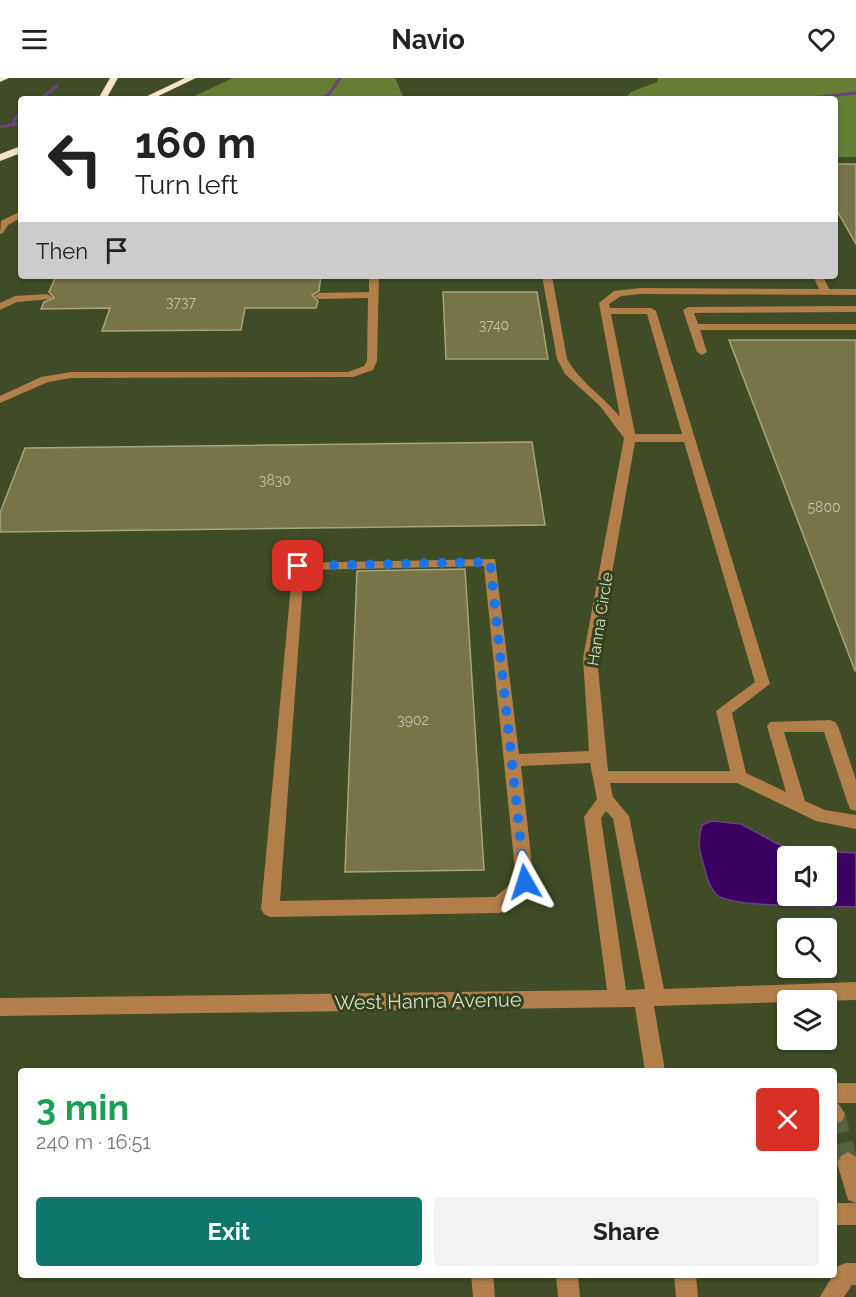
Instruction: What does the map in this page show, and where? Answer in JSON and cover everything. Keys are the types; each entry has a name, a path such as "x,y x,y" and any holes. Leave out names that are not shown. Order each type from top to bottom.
{"highway":[{"path":"0,79 5,78"},
{"path":"104,96 114,78"},
{"path":"152,96 192,78"},
{"path":"0,158 18,150"},
{"path":"0,163 18,155"}],"street":[{"path":"0,231 4,223 18,216"},
{"path":"0,400 45,378 71,375 349,375 369,368 374,279"},
{"path":"548,279 569,372 604,404 630,438"},
{"path":"820,279 826,292"},
{"path":"630,438 604,303 618,293 856,292"},
{"path":"319,296 374,295"},
{"path":"0,307 15,299 47,297"},
{"path":"702,352 688,310 856,309"},
{"path":"605,311 651,311 762,684 724,711 739,777"},
{"path":"694,327 856,327"},
{"path":"630,438 688,438"},
{"name":"Hanna Circle","path":"630,438 590,658 600,777 605,800 621,816 650,997 655,1068"},
{"path":"490,562 512,760 525,882 499,905 270,909 298,566 490,562"},
{"path":"798,804 775,726 830,726 852,778 856,804"},
{"path":"512,760 597,757"},
{"path":"600,777 739,777 822,816 856,822"},
{"path":"605,800 592,817 618,998"},
{"name":"West Hanna Avenue","path":"0,1007 618,998 856,991"},
{"path":"837,1093 856,1093"},
{"path":"848,1163 856,1192"},
{"path":"837,1214 856,1214"},
{"path":"831,1297 846,1274 856,1274"},
{"path":"482,1278 484,1297"},
{"path":"567,1278 569,1297"},
{"path":"685,1278 687,1297"}],"green space":[{"path":"233,78 395,78 403,96 194,96"},
{"path":"658,78 856,78 856,157 838,157 838,96 627,96 631,92 657,82"}],"shaded area":[{"path":"712,821 741,824 784,846 777,846 777,905 741,902 717,895 709,882 701,855 702,825"},
{"path":"837,852 856,853 856,907 806,906 837,906"}],"building":[{"path":"838,164 856,164 856,244 838,212"},
{"path":"55,279 321,279 319,291 312,295 318,301 316,308 245,308 241,330 102,331 110,308 41,309 44,302 54,298 49,292"},
{"path":"443,292 537,292 548,359 446,359"},
{"path":"729,340 856,340 855,671"},
{"path":"532,442 545,525 0,532 0,513 25,448"},
{"path":"465,569 484,870 345,872 357,571"}],"waterway":[{"path":"326,96 340,78"},
{"path":"44,96 57,86"},
{"path":"829,96 856,93"},
{"path":"14,124 18,116"},
{"path":"0,127 18,124"}],"tunnel":[{"path":"837,1122 848,1163"}],"route":[{"path":"298,566 490,562 525,882"}]}
